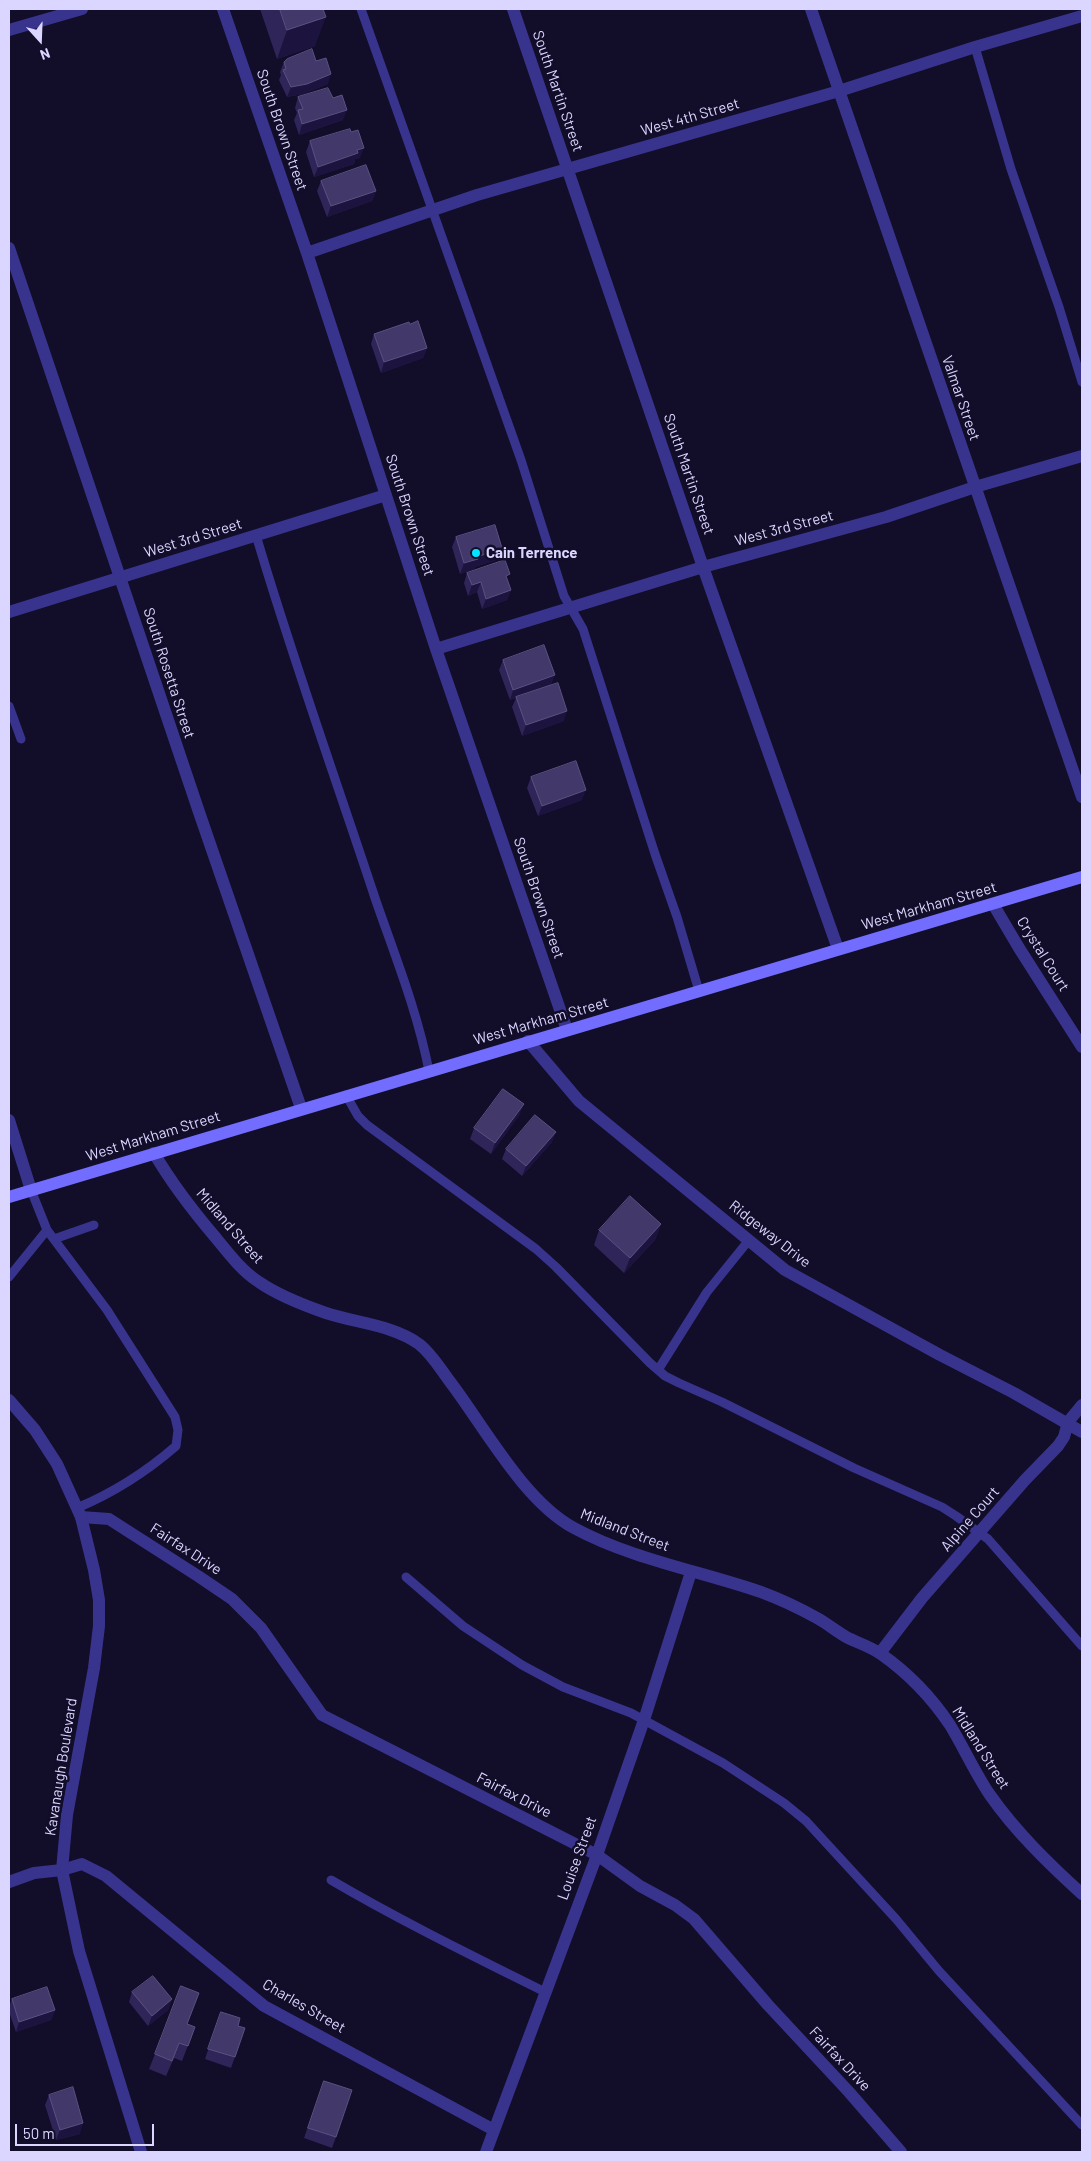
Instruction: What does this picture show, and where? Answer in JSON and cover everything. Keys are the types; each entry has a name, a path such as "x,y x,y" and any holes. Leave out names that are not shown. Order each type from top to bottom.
{"main road":[{"name":"West Markham Street","path":"9,1197 301,1108 1082,877"}],"street":[{"path":"9,30 82,9"},
{"name":"South Brown Street","path":"223,9 307,253 436,649 567,1030"},
{"name":"South Martin Street","path":"513,9 703,567 838,949"},
{"name":"Valmar Street","path":"811,9 1082,797"},
{"name":"West 4th Street","path":"307,253 434,210 568,168 663,143 839,91 975,47 1082,16"},
{"name":"South Rosetta Street","path":"9,248 301,1108"},
{"name":"West 3rd Street","path":"436,649 703,567 886,517 975,487 1082,456"},
{"name":"West 3rd Street","path":"9,612 386,495"},
{"name":"Crystal Court","path":"992,904 1082,1047"},
{"name":"Ridgeway Drive","path":"528,1041 579,1101 785,1270 1068,1422 1082,1432"},
{"path":"9,1120 31,1190"},
{"name":"Midland Street","path":"154,1153 170,1180 195,1213 232,1257 258,1282 278,1294 307,1306 331,1315 382,1328 406,1337 420,1345 462,1398 519,1478 560,1519 572,1528 599,1540 778,1600 815,1617 846,1637 880,1653 927,1695 951,1728 971,1765 1005,1816 1023,1837 1082,1894"},
{"name":"Kavanaugh Boulevard","path":"9,1400 35,1430 58,1464 79,1512 94,1570 99,1600 99,1626 94,1668 67,1815 62,1870 79,1951 140,2152"},
{"name":"Alpine Court","path":"880,1653 922,1598 1024,1480 1058,1446 1064,1437 1068,1422 1082,1405"},
{"name":"Fairfax Drive","path":"79,1512 109,1519 232,1599 261,1628 322,1715 597,1855 640,1886 675,1905 694,1920 901,2152"},
{"name":"Louise Street","path":"486,2152 597,1855 644,1720 691,1572"},
{"name":"Charles Street","path":"9,1882 34,1873 62,1870 82,1864 106,1876 264,2006 494,2130"}],"lane":[{"path":"361,9 434,210 521,460 564,596 583,629 655,854 678,917 699,991"},
{"path":"975,47 1011,168 1056,298 1082,382"},
{"path":"256,535 310,705 376,900 396,953 422,1038 429,1070"},
{"path":"9,706 21,739"},
{"path":"346,1095 358,1116 366,1124 536,1249 556,1266 658,1370 679,1383 722,1402 854,1468 942,1507 988,1539 1082,1646"},
{"path":"31,1190 47,1230 107,1310 175,1417 178,1430 176,1446 155,1464 79,1512"},
{"path":"54,1239 94,1225"},
{"path":"9,1277 47,1230"},
{"path":"658,1370 707,1292 749,1240"},
{"path":"406,1577 463,1626 522,1665 563,1688 631,1713 723,1763 784,1803 806,1821 896,1919 940,1971 1082,2125"},
{"path":"331,1880 422,1930 545,1992"}],"building":[{"path":"280,9 323,9 326,17 287,30"},
{"path":"312,49 316,61 326,58 331,74 307,84 291,87 283,70 286,69 284,62"},
{"path":"328,88 333,98 342,95 347,110 302,124 298,110 303,109 298,97"},
{"path":"350,129 351,132 358,130 364,148 357,150 358,153 318,167 310,141"},
{"path":"366,165 376,191 331,206 321,181"},
{"path":"418,321 427,348 384,362 374,334 409,322 410,324"},
{"path":"495,525 502,548 464,563 456,537"},
{"path":"505,560 510,574 506,576 511,590 486,599 481,582 472,585 467,573"},
{"path":"544,645 555,675 513,690 503,660"},
{"path":"558,683 567,711 526,725 516,697"},
{"path":"576,761 586,790 542,806 531,777"},
{"path":"503,1089 524,1104 495,1143 474,1128"},
{"path":"535,1115 556,1132 526,1166 506,1149"},
{"path":"630,1196 661,1224 630,1258 599,1230"},
{"path":"153,1976 172,1999 152,2016 132,1992"},
{"path":"181,1986 199,1993 187,2024 195,2027 188,2046 179,2043 172,2061 155,2054"},
{"path":"47,1987 55,2010 19,2022 12,1999"},
{"path":"221,2012 240,2018 238,2026 245,2028 235,2057 208,2049"},
{"path":"324,2081 352,2090 336,2137 308,2128"},
{"path":"73,2087 83,2123 60,2130 49,2095"}],"place":[{"name":"Cain Terrence","path":"476,553"}]}
